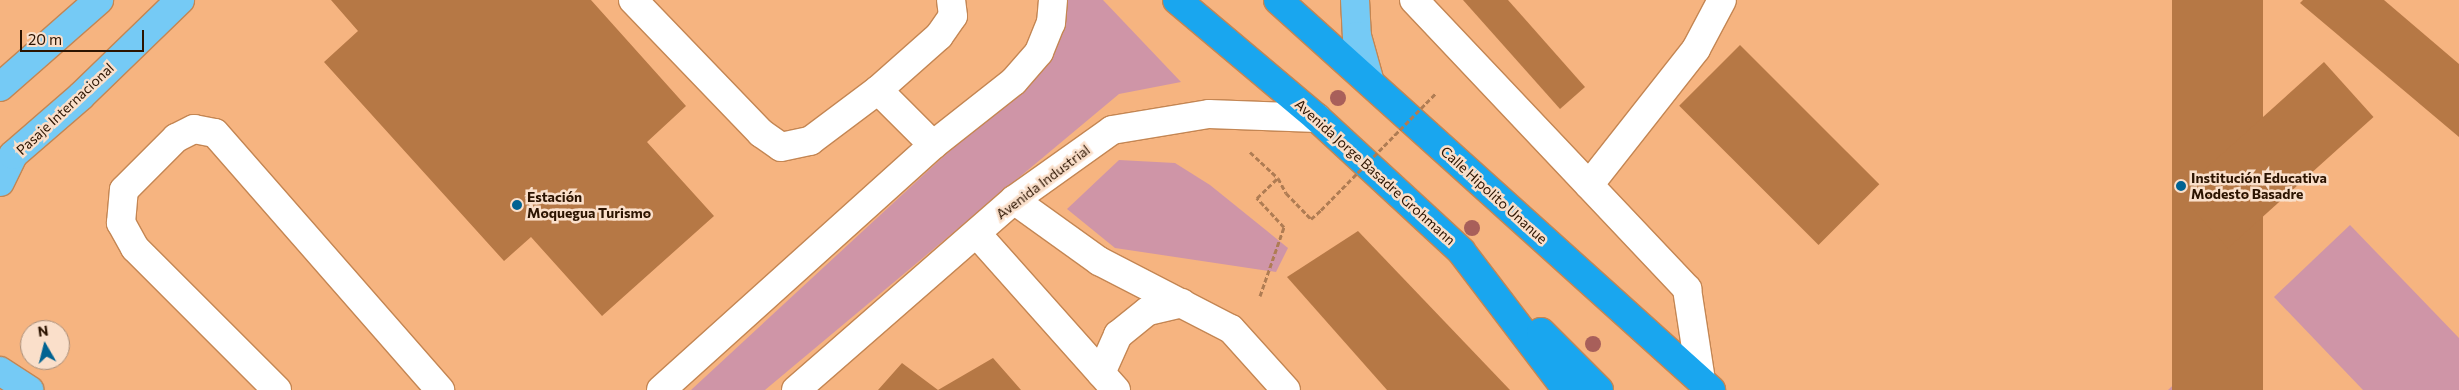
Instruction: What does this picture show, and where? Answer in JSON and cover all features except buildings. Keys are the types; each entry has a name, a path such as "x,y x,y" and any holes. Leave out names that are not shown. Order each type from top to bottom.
{"highway":[{"name":"Avenida Jorge Basadre Grohmann","path":"1177,0 1317,118 1461,251 1567,390"},
{"name":"Calle Hipolito Unanue","path":"1278,0 1369,79 1502,204 1706,385"},
{"path":"1461,251 1599,390"}],"main road":[{"path":"0,87 99,0"},
{"name":"Pasaje Internacional","path":"0,182 13,155 81,96 180,0"},
{"path":"1355,0 1357,36 1369,79"},
{"path":"0,371 29,390"}],"street":[{"path":"634,0 761,133 780,147 810,141 878,90 939,36 953,16 951,0"},
{"path":"661,390 933,145 1014,81 1039,52 1051,23 1053,0"},
{"path":"1414,0 1687,289 1706,385"},
{"path":"1589,185 1696,49 1722,0"},
{"path":"878,90 933,145"},
{"name":"Avenida Industrial","path":"796,390 1014,200 1112,130 1209,114 1317,118"},
{"path":"277,390 135,248 121,223 124,190 176,138 194,129 215,133 440,390"},
{"path":"1014,200 1099,261 1231,328 1286,390"},
{"path":"977,234 1108,382"},
{"path":"1108,382 1118,335 1148,311 1182,303"}],"path":[{"path":"1286,193 1311,219 1435,94"},
{"path":"1260,296 1284,227 1257,198 1278,178"}],"shaded area":[{"path":"1064,0 1103,0 1181,82 1119,94 765,390 691,390 1050,58"},
{"path":"1119,160 1175,163 1210,185 1288,248 1276,272 1115,248 1067,209"},
{"path":"2350,225 2459,338 2459,390 2363,390 2274,297"},
{"path":"2215,345 2258,390 2168,390"}],"place":[{"name":"Institución Educativa Modesto Basadre","path":"2181,186"},
{"name":"Estación Moquegua Turismo","path":"517,205"}]}
